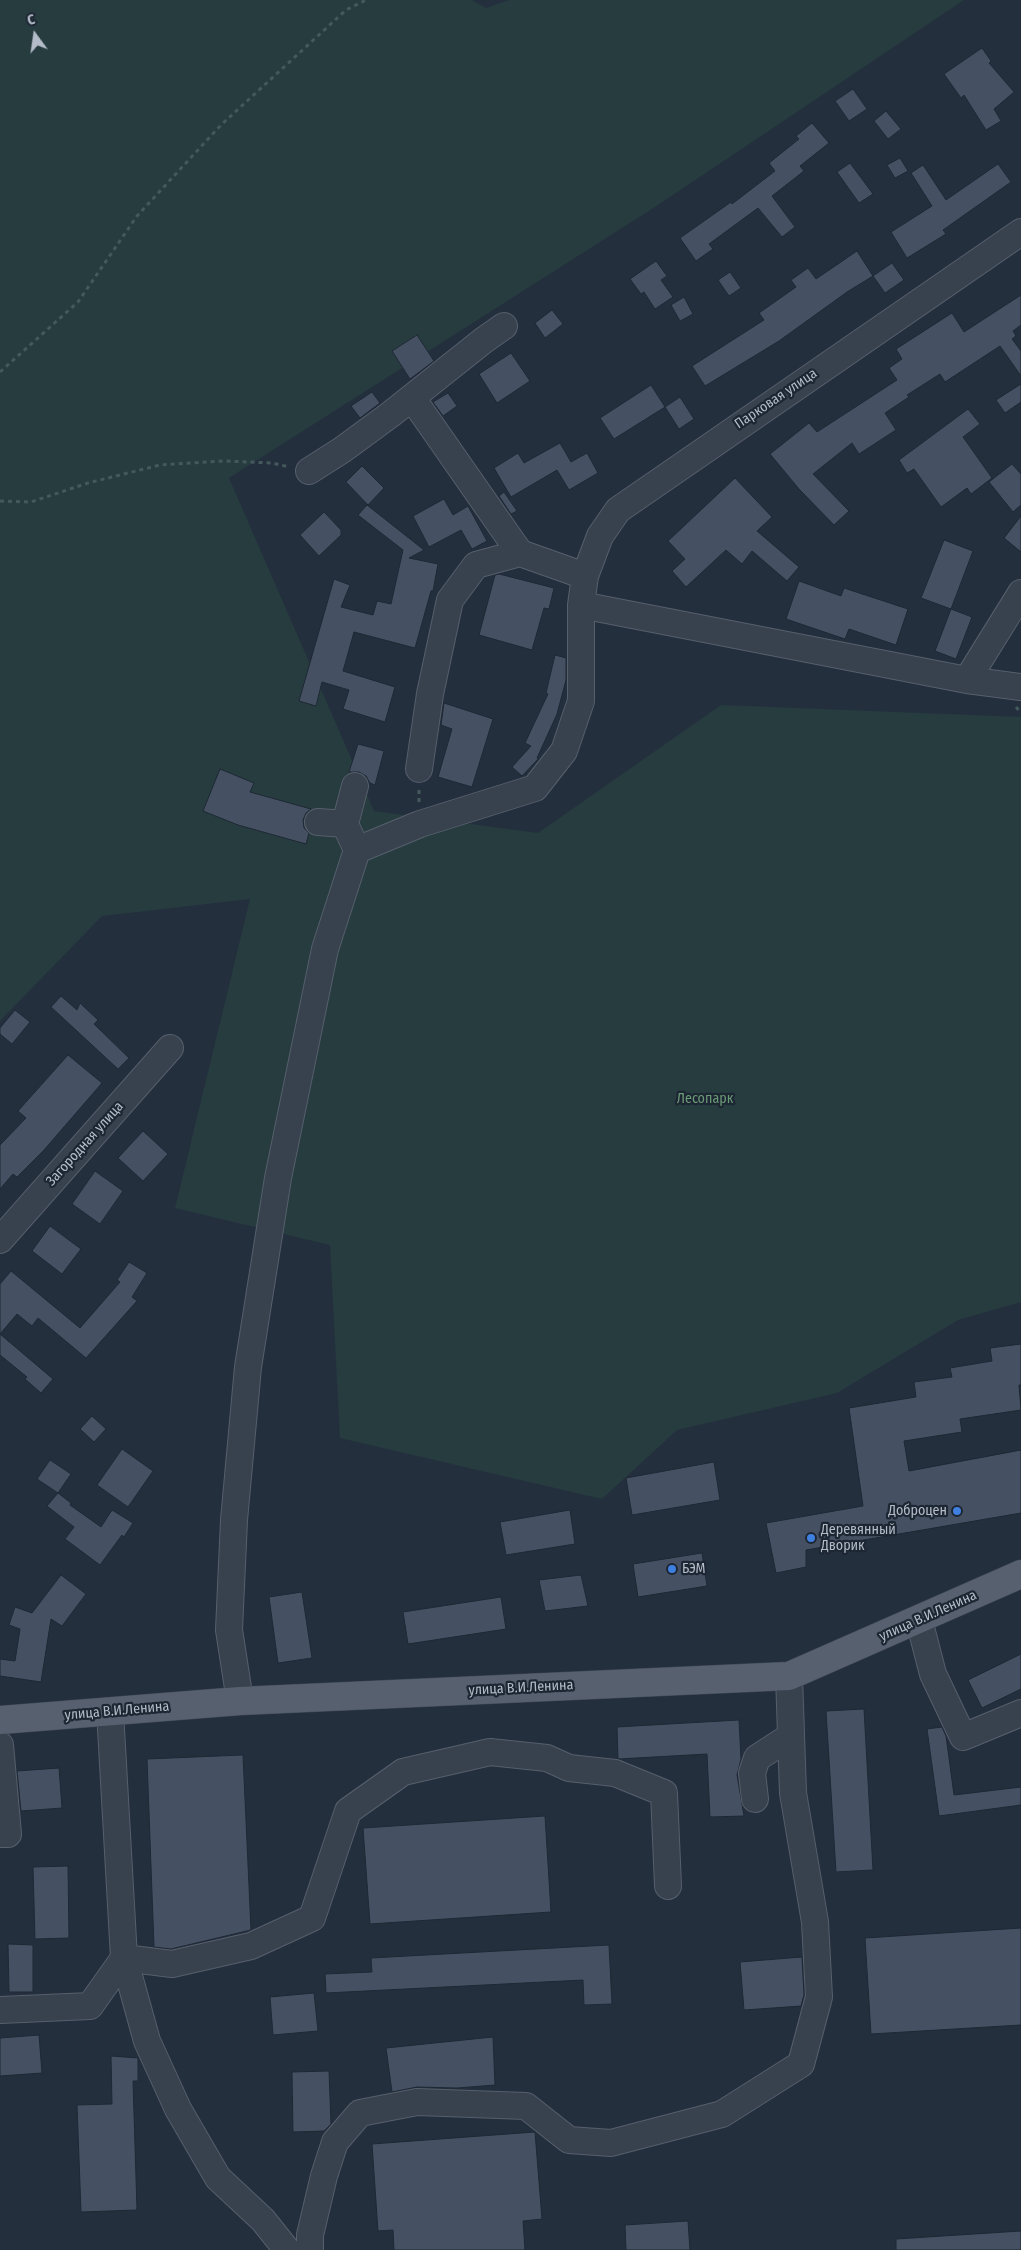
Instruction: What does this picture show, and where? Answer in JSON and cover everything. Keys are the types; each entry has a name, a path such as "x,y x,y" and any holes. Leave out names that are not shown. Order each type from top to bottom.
{"main road":[{"name":"улица В.И.Ленина","path":"0,1720 240,1700 788,1676 1021,1574"}],"street":[{"name":"Парковая улица","path":"357,850 420,824 535,788 564,751 581,701 581,605 585,576 600,536 618,510 1021,232"},
{"path":"309,471 342,450 412,398 504,326"},
{"path":"412,398 520,553"},
{"path":"419,769 430,694 450,600 476,565 520,553 585,576"},
{"path":"967,680 1021,593"},
{"path":"581,605 967,680 1021,687"},
{"path":"240,1700 229,1630 234,1520 248,1366 278,1178 325,948 357,850 345,824 355,786"},
{"path":"318,822 345,824"},
{"name":"Загородная улица","path":"0,1240 170,1048"},
{"path":"919,1620 933,1674 963,1737 1021,1713"},
{"path":"310,2250 310,2235 324,2176 335,2142 360,2113 417,2102 526,2106 568,2140 611,2143 722,2114 801,2064 819,1997 815,1922 793,1793 788,1676"},
{"path":"110,1711 124,1958 147,2041 178,2109 218,2178 263,2220 287,2250"},
{"path":"755,1799 752,1773 757,1758 791,1736"},
{"path":"0,1745 8,1834 0,1834"},
{"path":"124,1958 172,1964 251,1946 312,1918 348,1811 403,1772 490,1752 547,1758 569,1768 616,1773 664,1793 668,1886"},
{"path":"0,2010 90,2006 124,1958"}],"path":[{"path":"0,372 78,302 136,216 220,125 346,10 366,0"},
{"path":"0,501 31,502 88,483 160,465 224,461 272,463 309,471"},
{"path":"419,769 420,824"}],"green space":[{"name":"Лесопарк","path":"0,0 472,0 486,8 509,0 964,0 655,207 229,478 374,811 538,833 721,705 1021,717 1021,1302 958,1320 837,1393 677,1430 602,1499 340,1438 330,1245 175,1208 250,899 102,916 0,1021"}],"building":[{"path":"982,48 991,61 989,63 1014,92 994,109 1001,121 986,130 964,95 961,98 944,74"},
{"path":"853,89 867,109 849,121 835,101"},
{"path":"886,111 901,129 888,139 874,121"},
{"path":"812,123 829,143 800,166 804,171 772,196 795,227 782,237 758,208 709,244 713,249 696,261 680,238 731,202 732,204 775,171 769,163 799,139 796,136"},
{"path":"900,158 908,171 895,178 887,165"},
{"path":"850,163 873,194 859,203 837,172"},
{"path":"998,164 1011,182 943,230 946,234 907,258 891,232 932,206 911,173 923,165 946,200"},
{"path":"857,251 873,276 847,292 779,341 705,386 692,366 764,320 759,313 796,287 791,280 808,268 816,279"},
{"path":"656,261 667,276 661,280 673,297 655,309 644,292 641,294 630,279"},
{"path":"892,263 904,280 885,293 873,276"},
{"path":"730,272 741,288 729,296 718,280"},
{"path":"1021,295 1021,325 1013,331 1016,336 1012,339 1021,351 1021,376 1000,346 945,382 940,374 907,395 909,397 885,413 896,430 859,454 852,443 813,474 849,511 834,525 799,489 770,454 809,423 817,432 897,380 889,368 902,359 896,349 952,313 964,332"},
{"path":"684,297 693,314 680,321 671,305"},
{"path":"552,310 563,324 545,338 535,323"},
{"path":"417,335 434,361 410,379 392,351"},
{"path":"511,353 530,381 497,403 479,374"},
{"path":"1021,384 1021,402 1005,413 996,400"},
{"path":"651,385 665,407 614,439 600,418"},
{"path":"372,392 380,403 360,418 351,406"},
{"path":"448,393 457,406 443,416 433,402"},
{"path":"680,397 694,419 679,429 665,407"},
{"path":"968,409 980,424 963,437 992,478 971,494 967,488 941,507 914,469 907,473 899,460"},
{"path":"560,443 571,462 587,453 598,473 569,490 557,470 511,497 494,468 518,453 524,463"},
{"path":"1012,464 1021,474 1021,505 1013,512 989,482"},
{"path":"362,466 384,488 368,505 346,482"},
{"path":"735,478 772,517 757,531 799,567 787,581 752,551 742,564 726,550 686,587 672,571 685,559 668,541"},
{"path":"504,492 517,511 511,514 499,496"},
{"path":"444,499 453,515 468,506 487,541 472,549 461,530 429,547 413,516"},
{"path":"367,505 424,550 409,558 438,564 433,591 431,591 415,648 354,632 343,671 395,687 385,722 343,709 349,690 322,682 316,706 299,701 334,579 350,585 341,607 373,615 377,601 391,604 403,550 358,515"},
{"path":"324,512 341,530 341,535 319,556 300,535"},
{"path":"1021,516 1021,552 1004,538"},
{"path":"944,540 973,551 951,609 921,598"},
{"path":"499,574 554,588 549,609 544,608 532,650 479,635 495,575"},
{"path":"799,581 841,596 844,588 908,609 896,645 849,629 845,639 786,619"},
{"path":"951,609 972,617 956,659 935,651"},
{"path":"555,655 566,658 566,680 557,714 538,759 522,776 512,767 531,746 525,743 548,694 546,693"},
{"path":"444,703 493,719 472,787 438,777 452,729 441,725"},
{"path":"358,744 384,751 375,785 370,783 366,776 359,772 349,772"},
{"path":"220,769 254,783 250,792 311,809 306,813 303,820 304,828 309,833 306,844 238,825 203,811"},
{"path":"61,996 77,1010 80,1003 98,1020 94,1024 129,1058 118,1069 51,1007"},
{"path":"15,1010 30,1022 12,1044 0,1034 0,1028"},
{"path":"68,1055 102,1083 44,1150 17,1177 13,1174 0,1189 0,1145 26,1118 18,1111"},
{"path":"143,1131 168,1154 143,1181 118,1158"},
{"path":"95,1171 123,1191 100,1224 72,1204"},
{"path":"50,1226 81,1249 62,1274 32,1251"},
{"path":"129,1262 147,1273 132,1297 137,1301 86,1358 38,1318 32,1326 17,1314 0,1334 0,1284 11,1271 80,1328 120,1282 117,1280"},
{"path":"0,1334 53,1379 41,1393 25,1379 27,1377 0,1355"},
{"path":"1021,1344 1021,1385 1019,1385 1021,1410 960,1419 962,1432 904,1441 909,1471 1021,1450 1021,1513 806,1550 806,1567 776,1573 766,1523 863,1506 849,1408 916,1397 914,1382 952,1377 950,1368 992,1361 990,1348"},
{"path":"92,1416 106,1429 94,1442 80,1429"},
{"path":"122,1449 153,1471 128,1507 97,1485"},
{"path":"50,1460 71,1474 58,1493 37,1479"},
{"path":"714,1462 720,1500 632,1515 626,1478"},
{"path":"58,1493 71,1503 70,1505 101,1527 112,1510 133,1523 124,1537 122,1535 100,1565 65,1539 74,1527 47,1506"},
{"path":"570,1510 575,1544 506,1555 500,1522"},
{"path":"702,1553 707,1586 638,1597 633,1564"},
{"path":"61,1575 86,1594 62,1626 51,1619 41,1682 0,1676 0,1659 15,1661 20,1629 9,1625 15,1607 32,1613"},
{"path":"581,1575 588,1606 545,1611 539,1580"},
{"path":"302,1592 312,1658 278,1663 269,1597"},
{"path":"501,1597 506,1629 408,1644 403,1612"},
{"path":"1021,1654 1021,1689 982,1708 968,1680"},
{"path":"864,1709 873,1870 836,1872 826,1711"},
{"path":"739,1720 741,1759 737,1775 744,1816 710,1817 707,1754 618,1759 617,1727"},
{"path":"942,1727 946,1736 954,1795 1021,1787 1021,1805 939,1816 927,1729"},
{"path":"243,1755 251,1930 171,1949 154,1947 147,1759"},
{"path":"59,1768 62,1808 21,1811 17,1771"},
{"path":"545,1816 551,1912 370,1924 363,1828"},
{"path":"68,1866 69,1938 35,1939 33,1867"},
{"path":"1021,1928 1021,2025 871,2034 865,1938"},
{"path":"8,1944 33,1945 33,1992 9,1992"},
{"path":"609,1945 612,2004 584,2005 583,1980 326,1993 325,1974 372,1972 371,1958"},
{"path":"802,1957 804,1995 801,2006 744,2010 740,1962"},
{"path":"314,1993 318,2031 273,2035 270,1997"},
{"path":"39,2035 42,2073 0,2076 0,2038"},
{"path":"493,2037 495,2085 457,2088 417,2087 392,2092 386,2048"},
{"path":"111,2056 138,2058 138,2081 133,2081 137,2210 81,2212 77,2105 112,2104"},
{"path":"329,2071 331,2124 324,2131 293,2132 292,2072"},
{"path":"535,2132 542,2219 523,2221 525,2250 394,2250 393,2230 378,2231 372,2144"},
{"path":"688,2221 690,2250 626,2250 625,2225"},
{"path":"1021,2231 1021,2250 896,2250 896,2239"}],"place":[{"name":"Доброцен","path":"957,1511"},
{"name":"Деревянный Дворик","path":"811,1538"},
{"name":"БЭМ","path":"672,1569"}]}
